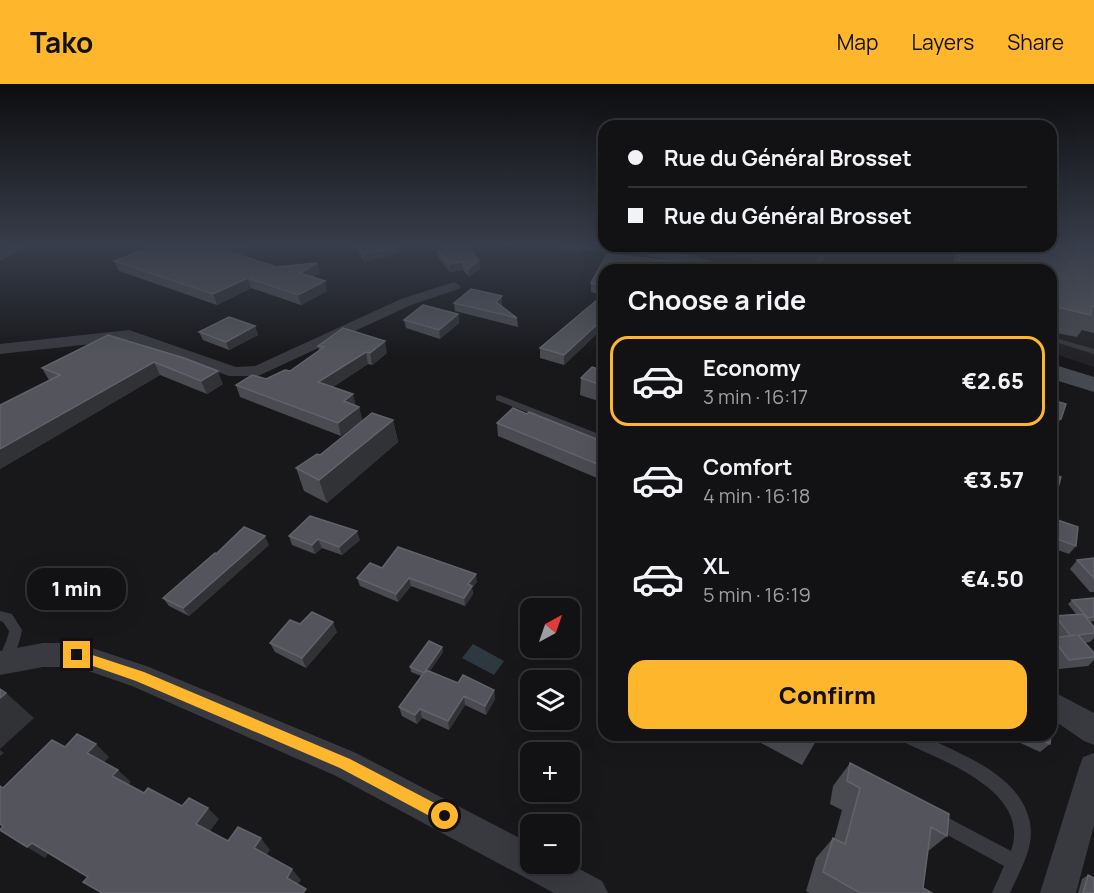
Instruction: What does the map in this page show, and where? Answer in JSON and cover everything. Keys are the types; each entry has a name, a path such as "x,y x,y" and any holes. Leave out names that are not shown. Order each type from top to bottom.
{"main road":[{"path":"1057,367 1094,380"},
{"path":"1057,372 1094,385"}],"street":[{"path":"0,349 129,335 235,372 247,373 258,371 406,302 454,286"},
{"path":"1,662 43,655 77,655 139,676 345,764 520,856"},
{"path":"1057,707 1094,731"},
{"path":"1058,893 1094,768"},
{"path":"554,874 590,893"}],"lane":[{"path":"1057,341 1094,352"},
{"path":"499,398 598,437"},
{"path":"0,616 7,618 16,630 14,641 1,662"},
{"path":"916,741 984,774 1001,787 1020,813 1021,845 1001,893"},
{"path":"923,812 1014,862"}],"shaded area":[{"path":"1057,282 1094,282 1094,367 1057,355"},
{"path":"473,644 504,661 494,675 462,658"}],"building":[{"path":"176,282 240,282 213,294"},
{"path":"259,282 324,282 298,295"},
{"path":"1057,282 1094,282 1094,307 1091,306 1091,315 1057,307"},
{"path":"471,289 502,296 496,302 517,318 454,303"},
{"path":"598,299 598,324 564,355 540,348"},
{"path":"423,305 458,314 439,330 404,320"},
{"path":"229,317 255,326 226,342 199,332"},
{"path":"343,328 385,341 370,353 366,352 318,382 353,394 344,401 359,407 338,423 236,385 252,375 266,379 285,370 290,371 324,347 318,346"},
{"path":"108,335 218,371 201,381 154,362 0,449 0,405 60,375 42,368"},
{"path":"592,367 598,369 598,384 581,378"},
{"path":"1057,401 1066,404 1061,419 1057,418"},
{"path":"513,408 527,414 529,412 598,440 598,465 497,423"},
{"path":"372,413 393,420 319,480 296,468 317,454 320,455"},
{"path":"1057,476 1061,477 1057,491"},
{"path":"310,516 357,531 339,547 318,539 312,545 289,536"},
{"path":"1057,520 1078,527 1076,546 1057,539"},
{"path":"244,527 265,536 183,608 163,598 216,554"},
{"path":"398,547 476,574 468,584 472,586 464,598 409,578 396,594 357,578 370,563 382,568"},
{"path":"1094,558 1094,578 1077,560"},
{"path":"1094,598 1094,617 1088,618 1072,600"},
{"path":"312,612 333,622 302,658 270,643 290,620 300,624"},
{"path":"1083,614 1094,627 1094,633 1078,635 1094,653 1094,657 1069,660 1057,644 1057,637 1071,636 1057,616"},
{"path":"429,641 442,647 424,673 410,667"},
{"path":"426,670 458,683 463,675 494,690 485,706 464,696 448,721 420,709 415,715 399,707"},
{"path":"0,689 6,693 0,698"},
{"path":"77,734 96,744 87,753 118,770 112,776 144,793 148,788 182,806 189,798 208,808 196,824 228,841 238,827 261,838 254,848 292,869 287,878 306,889 303,893 102,893 83,882 88,877 32,843 27,847 0,830 3,826 0,824 0,786 3,788 52,740 65,747"},
{"path":"850,763 949,814 947,836 931,827 923,888 932,893 860,893 823,872 833,838 845,844 860,788 847,781"},
{"path":"1088,875 1094,878 1094,893 1083,893"}],"route":[{"path":"77,655 139,676 345,764 445,816"}]}
